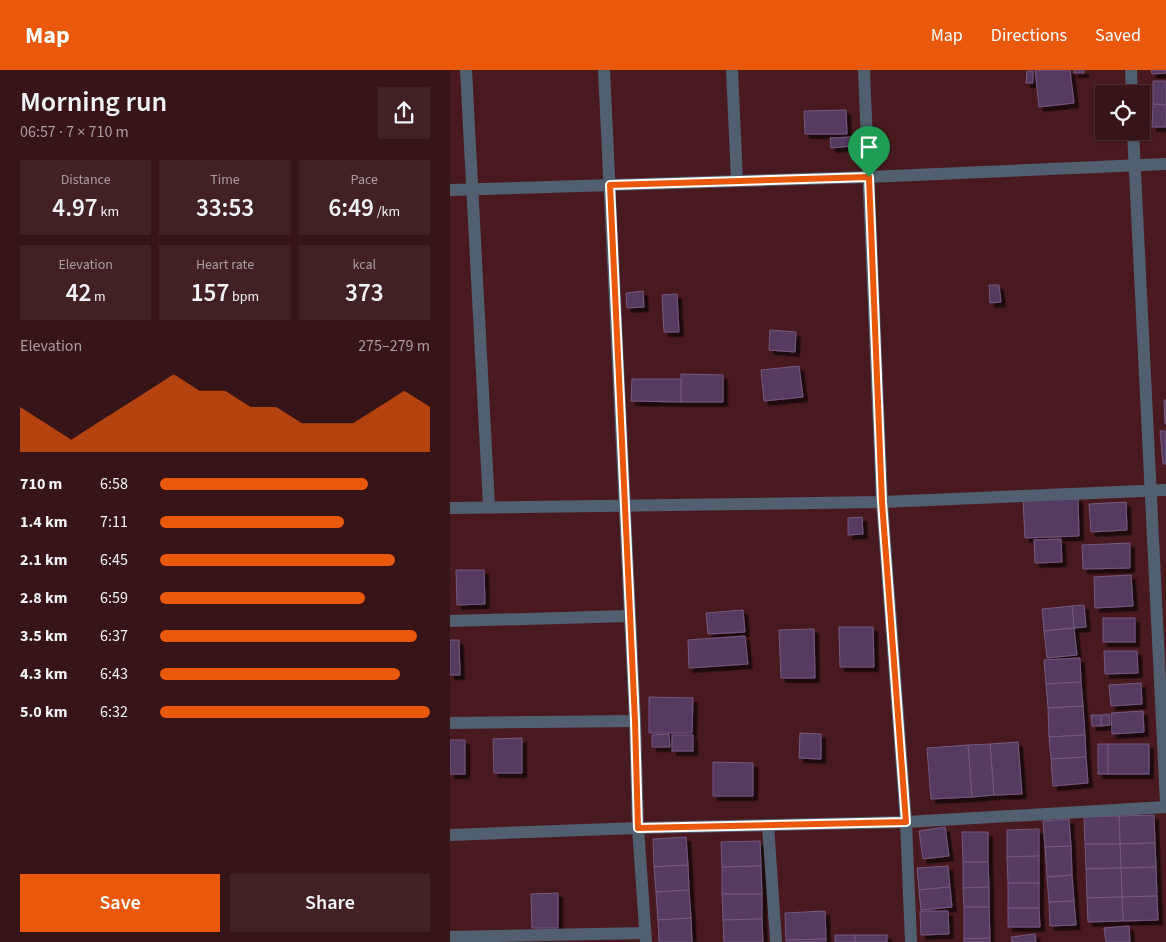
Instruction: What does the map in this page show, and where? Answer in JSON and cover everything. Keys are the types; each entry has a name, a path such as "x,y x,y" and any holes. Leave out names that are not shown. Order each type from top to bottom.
{"street":[{"path":"466,70 489,506"},
{"path":"450,937 646,938 638,828 635,721 604,70"},
{"path":"732,70 737,181"},
{"path":"864,70 882,502 906,822 911,942"},
{"path":"1131,70 1132,85"},
{"path":"1133,140 1166,803"},
{"path":"450,190 869,177 1166,164"},
{"path":"450,508 882,502 1166,490"},
{"path":"450,621 630,616"},
{"path":"450,723 635,721"},
{"path":"450,835 638,828 906,822 1166,807"},
{"path":"768,825 776,942"}],"building":[{"path":"1035,70 1070,70 1074,103 1039,107"},
{"path":"1074,70 1084,70 1084,73 1074,73"},
{"path":"1151,70 1166,70 1166,73 1152,74"},
{"path":"1027,71 1033,71 1033,83 1026,83"},
{"path":"1153,81 1166,81 1166,105 1153,104"},
{"path":"1153,104 1166,105 1166,127 1152,127"},
{"path":"846,110 847,134 805,134 804,111"},
{"path":"852,137 853,146 831,148 830,138"},
{"path":"989,285 999,285 1001,302 990,303"},
{"path":"643,291 644,307 627,308 626,293"},
{"path":"677,294 679,332 664,332 662,295"},
{"path":"770,330 796,332 795,352 769,350"},
{"path":"799,366 803,397 764,401 761,370"},
{"path":"681,374 723,375 723,402 681,402"},
{"path":"632,379 681,379 681,402 631,401"},
{"path":"1164,400 1166,400 1166,424 1165,424"},
{"path":"1160,431 1166,431 1166,464 1163,464"},
{"path":"1078,497 1079,536 1025,538 1023,499"},
{"path":"1126,502 1127,530 1091,532 1089,504"},
{"path":"862,517 863,534 848,535 848,518"},
{"path":"1061,539 1062,562 1035,563 1034,540"},
{"path":"1130,543 1130,568 1083,569 1082,545"},
{"path":"456,570 484,570 485,604 457,605"},
{"path":"1131,575 1133,606 1095,608 1094,577"},
{"path":"1084,605 1086,627 1074,628 1072,606"},
{"path":"1072,606 1074,628 1044,631 1042,609"},
{"path":"743,610 745,632 708,634 706,613"},
{"path":"1103,618 1135,618 1135,642 1103,642"},
{"path":"839,627 873,627 874,667 840,667"},
{"path":"1074,628 1077,655 1047,658 1044,631"},
{"path":"814,629 815,678 781,678 779,630"},
{"path":"745,636 748,664 689,668 688,640"},
{"path":"450,640 459,640 460,675 450,675"},
{"path":"1104,651 1137,651 1138,673 1105,674"},
{"path":"1080,658 1081,682 1046,684 1044,660"},
{"path":"1081,682 1083,706 1048,708 1046,684"},
{"path":"1141,683 1142,704 1111,706 1109,685"},
{"path":"649,697 693,698 692,733 649,733"},
{"path":"1083,706 1085,735 1049,737 1048,708"},
{"path":"1143,711 1144,732 1112,734 1111,713"},
{"path":"1109,714 1110,725 1101,726 1101,715"},
{"path":"1091,715 1101,715 1101,726 1092,726"},
{"path":"800,733 821,734 821,759 799,758"},
{"path":"669,734 670,747 652,747 652,735"},
{"path":"672,735 693,735 693,751 672,751"},
{"path":"1085,735 1086,757 1051,759 1049,737"},
{"path":"522,738 522,773 494,773 493,739"},
{"path":"450,740 465,740 465,774 450,774"},
{"path":"1018,742 1022,794 994,795 990,744"},
{"path":"990,744 994,795 972,797 968,745"},
{"path":"1098,744 1108,744 1108,774 1098,774"},
{"path":"1108,744 1149,744 1149,774 1108,774"},
{"path":"968,745 972,797 931,799 927,748"},
{"path":"1086,757 1088,783 1053,786 1051,759"},
{"path":"713,762 753,763 753,796 713,796"},
{"path":"1154,815 1155,843 1120,844 1119,816"},
{"path":"1119,816 1120,844 1085,844 1084,817"},
{"path":"1069,819 1071,846 1045,847 1043,821"},
{"path":"945,827 949,856 923,859 919,831"},
{"path":"1039,829 1039,856 1007,857 1007,830"},
{"path":"962,832 988,832 988,862 963,862"},
{"path":"686,837 688,865 654,867 653,839"},
{"path":"760,841 761,866 722,867 721,842"},
{"path":"1155,843 1156,867 1121,868 1120,844"},
{"path":"1085,844 1120,844 1121,868 1086,869"},
{"path":"1071,846 1072,875 1047,877 1045,847"},
{"path":"1039,856 1039,883 1008,883 1007,857"},
{"path":"963,862 988,862 989,887 963,888"},
{"path":"688,865 689,890 656,892 654,867"},
{"path":"761,866 762,894 722,894 722,867"},
{"path":"948,866 950,887 919,890 917,868"},
{"path":"1156,867 1157,896 1122,897 1121,868"},
{"path":"1121,868 1122,897 1087,898 1086,869"},
{"path":"1072,875 1074,901 1049,902 1047,877"},
{"path":"1008,883 1039,883 1039,908 1008,908"},
{"path":"950,887 952,907 921,910 919,890"},
{"path":"989,887 989,907 964,907 963,888"},
{"path":"689,890 691,918 658,920 656,892"},
{"path":"558,893 558,928 532,928 531,894"},
{"path":"722,894 762,894 762,919 723,920"},
{"path":"1157,896 1158,920 1123,921 1122,897"},
{"path":"1122,897 1123,921 1088,922 1087,898"},
{"path":"1074,901 1076,925 1050,926 1049,902"},
{"path":"964,907 989,907 990,938 964,939"},
{"path":"1008,908 1039,908 1040,927 1008,927"},
{"path":"825,911 826,939 786,940 785,913"},
{"path":"920,911 948,911 949,934 921,935"},
{"path":"691,918 692,942 659,942 658,920"},
{"path":"762,919 763,942 724,942 723,920"},
{"path":"1129,926 1130,942 1106,942 1104,928"},
{"path":"1035,934 1036,942 1012,942 1011,937"},
{"path":"835,935 855,935 855,942 835,942"},
{"path":"855,935 887,935 887,942 855,942"},
{"path":"990,938 990,942 964,942 964,939"},
{"path":"826,939 826,942 786,942 786,940"}],"route":[{"path":"869,177 882,502 906,822 638,828 635,721 610,185 869,177"}]}
